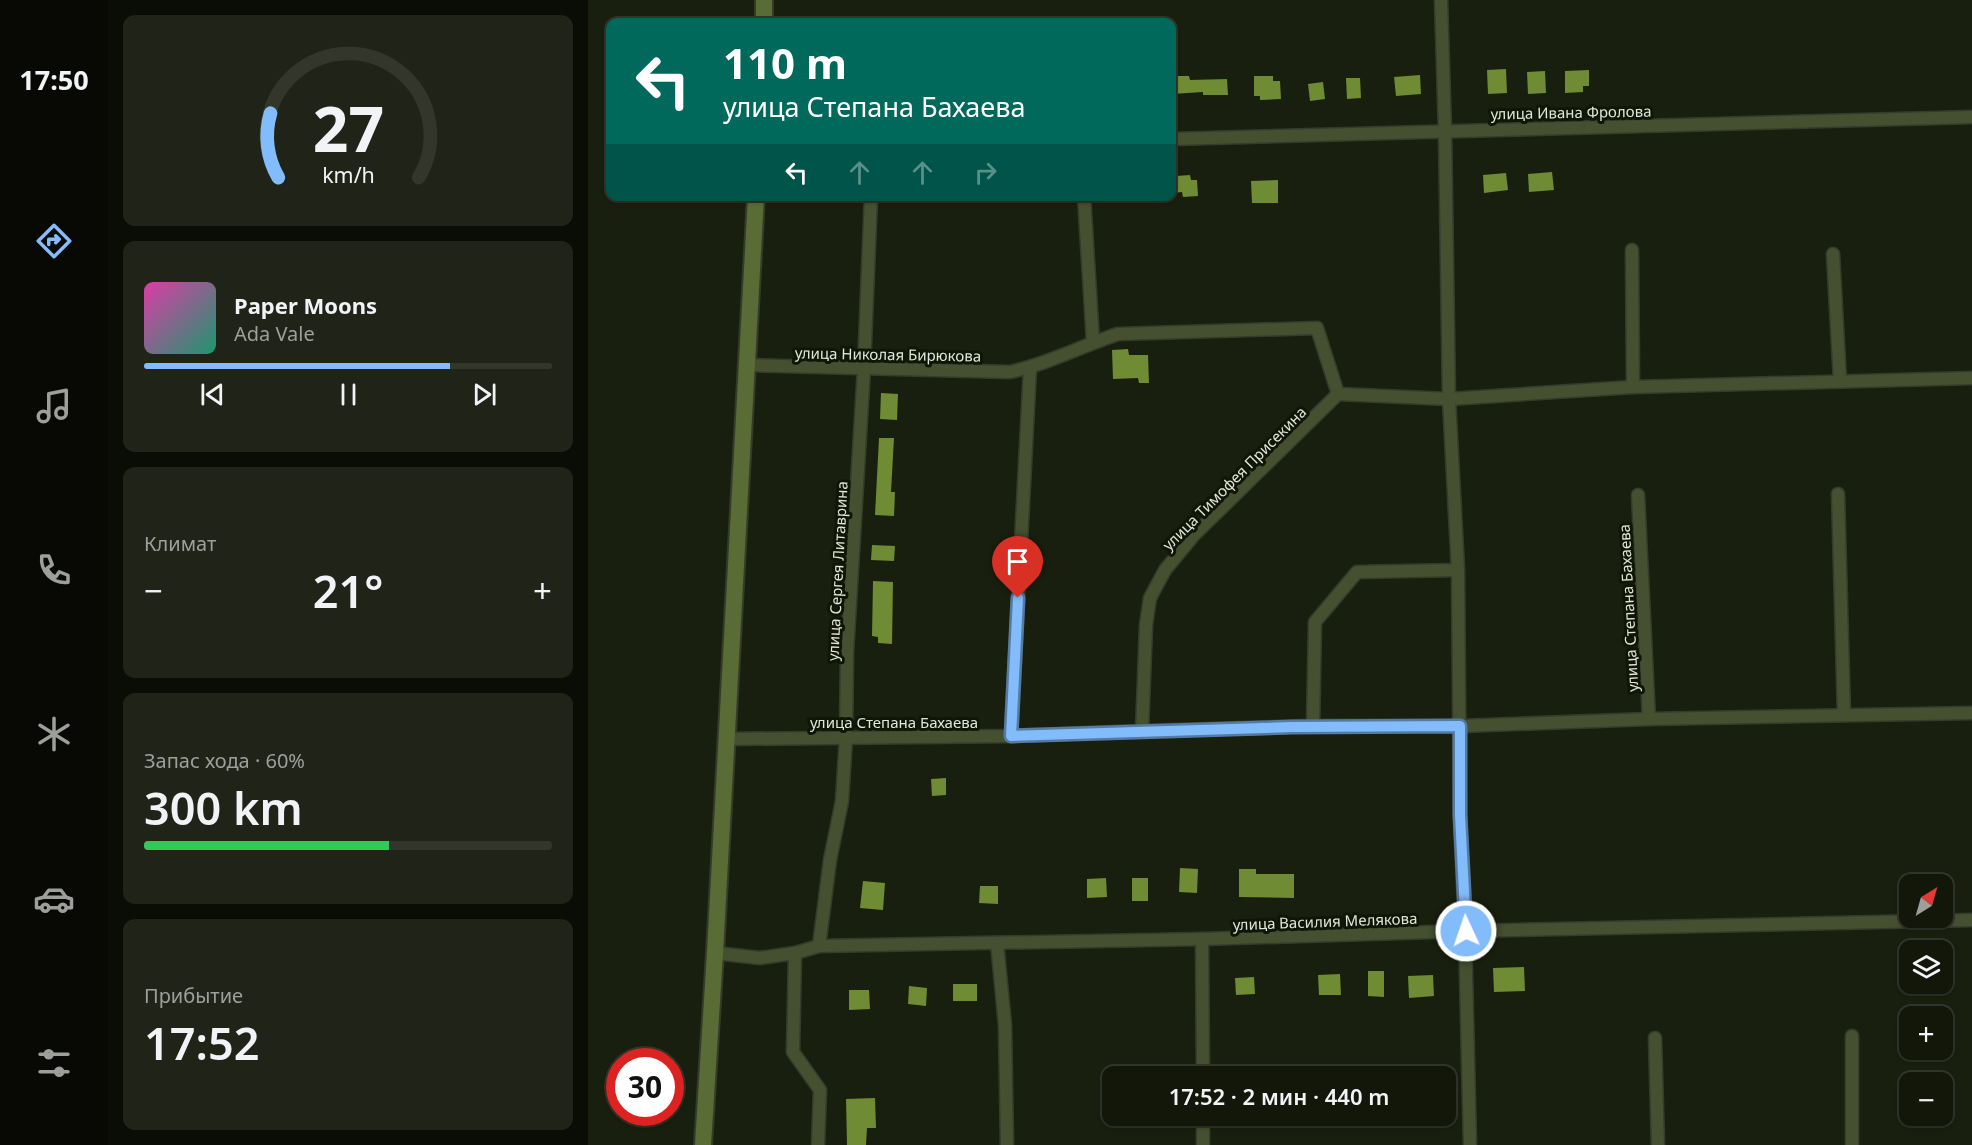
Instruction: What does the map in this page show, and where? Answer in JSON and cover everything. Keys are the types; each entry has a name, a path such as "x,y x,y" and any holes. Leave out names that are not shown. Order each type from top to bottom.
{"main road":[{"path":"764,0 764,18"},
{"path":"703,1145 756,201"}],"street":[{"path":"1441,0 1449,399 1458,570 1460,815 1466,931 1470,1145"},
{"name":"улица Ивана Фролова","path":"1176,139 1972,117"},
{"name":"улица Сергея Литаврина","path":"819,946 830,860 842,801 846,737 847,652 864,368 871,201"},
{"path":"1084,201 1093,342"},
{"path":"1632,250 1633,387"},
{"path":"1833,254 1840,381"},
{"name":"улица Николая Бирюкова","path":"746,365 1010,372 1030,368 1118,334 1317,328 1338,394"},
{"path":"1011,736 1030,368"},
{"path":"1338,394 1449,399 1633,387 1972,378"},
{"name":"улица Тимофея Присекина","path":"1142,730 1146,625 1150,598 1165,570 1194,536 1338,394"},
{"path":"1838,494 1844,715"},
{"name":"улица Степана Бахаева","path":"1638,495 1649,719"},
{"path":"1313,726 1315,622 1357,572 1458,570"},
{"name":"улица Степана Бахаева","path":"727,739 1011,736 1142,730 1313,726 1460,726 1649,719 1972,713"},
{"name":"улица Василия Мелякова","path":"715,953 760,958 795,953 819,946 997,944 1972,920"},
{"path":"1202,939 1203,1066"},
{"path":"997,944 1005,1025 1007,1145"},
{"path":"795,953 793,1052 820,1090 818,1145"},
{"path":"1851,1036 1852,1145"},
{"path":"1655,1038 1658,1145"},
{"path":"1203,1126 1203,1145"}],"building":[{"path":"1506,69 1507,93 1488,94 1487,70"},
{"path":"1589,70 1589,86 1583,86 1583,92 1565,93 1565,71"},
{"path":"1545,71 1546,93 1528,94 1527,72"},
{"path":"1420,75 1421,94 1396,96 1394,77"},
{"path":"1176,76 1189,76 1190,80 1227,79 1228,95 1203,95 1203,92 1176,94"},
{"path":"1254,76 1273,76 1273,81 1280,81 1281,99 1260,100 1260,96 1254,96"},
{"path":"1346,78 1360,78 1361,98 1347,99"},
{"path":"1323,82 1325,99 1310,101 1308,84"},
{"path":"1552,172 1554,190 1529,192 1528,174"},
{"path":"1506,173 1508,190 1484,193 1483,175"},
{"path":"1190,175 1191,180 1197,180 1198,196 1183,197 1182,192 1176,193 1176,176"},
{"path":"1278,180 1278,203 1252,203 1251,181"},
{"path":"1128,349 1129,355 1148,355 1149,383 1139,383 1138,378 1113,379 1112,350"},
{"path":"881,393 898,394 897,420 880,419"},
{"path":"879,438 894,438 891,492 895,492 894,516 875,515"},
{"path":"872,545 895,546 894,561 871,560"},
{"path":"873,581 893,582 892,644 878,643 878,637 872,636"},
{"path":"946,778 946,795 932,796 931,779"},
{"path":"1180,868 1198,869 1197,893 1179,892"},
{"path":"1239,869 1256,869 1256,874 1294,874 1294,898 1239,897"},
{"path":"1106,878 1107,897 1087,898 1087,879"},
{"path":"1132,878 1148,878 1148,901 1132,901"},
{"path":"863,881 885,883 883,910 860,908"},
{"path":"980,886 998,886 998,904 979,903"},
{"path":"1524,967 1525,991 1494,992 1493,968"},
{"path":"1368,971 1384,971 1384,997 1368,996"},
{"path":"1340,974 1341,995 1319,995 1318,975"},
{"path":"1433,975 1434,996 1409,998 1408,976"},
{"path":"1254,977 1255,994 1236,995 1235,978"},
{"path":"953,984 977,984 977,1001 953,1001"},
{"path":"909,986 927,988 926,1006 908,1004"},
{"path":"849,990 869,990 870,1009 849,1010"},
{"path":"875,1098 876,1128 867,1128 866,1145 847,1145 846,1099"}],"route":[{"path":"1018,598 1011,736 1142,730 1460,726 1460,815 1466,931"}]}
